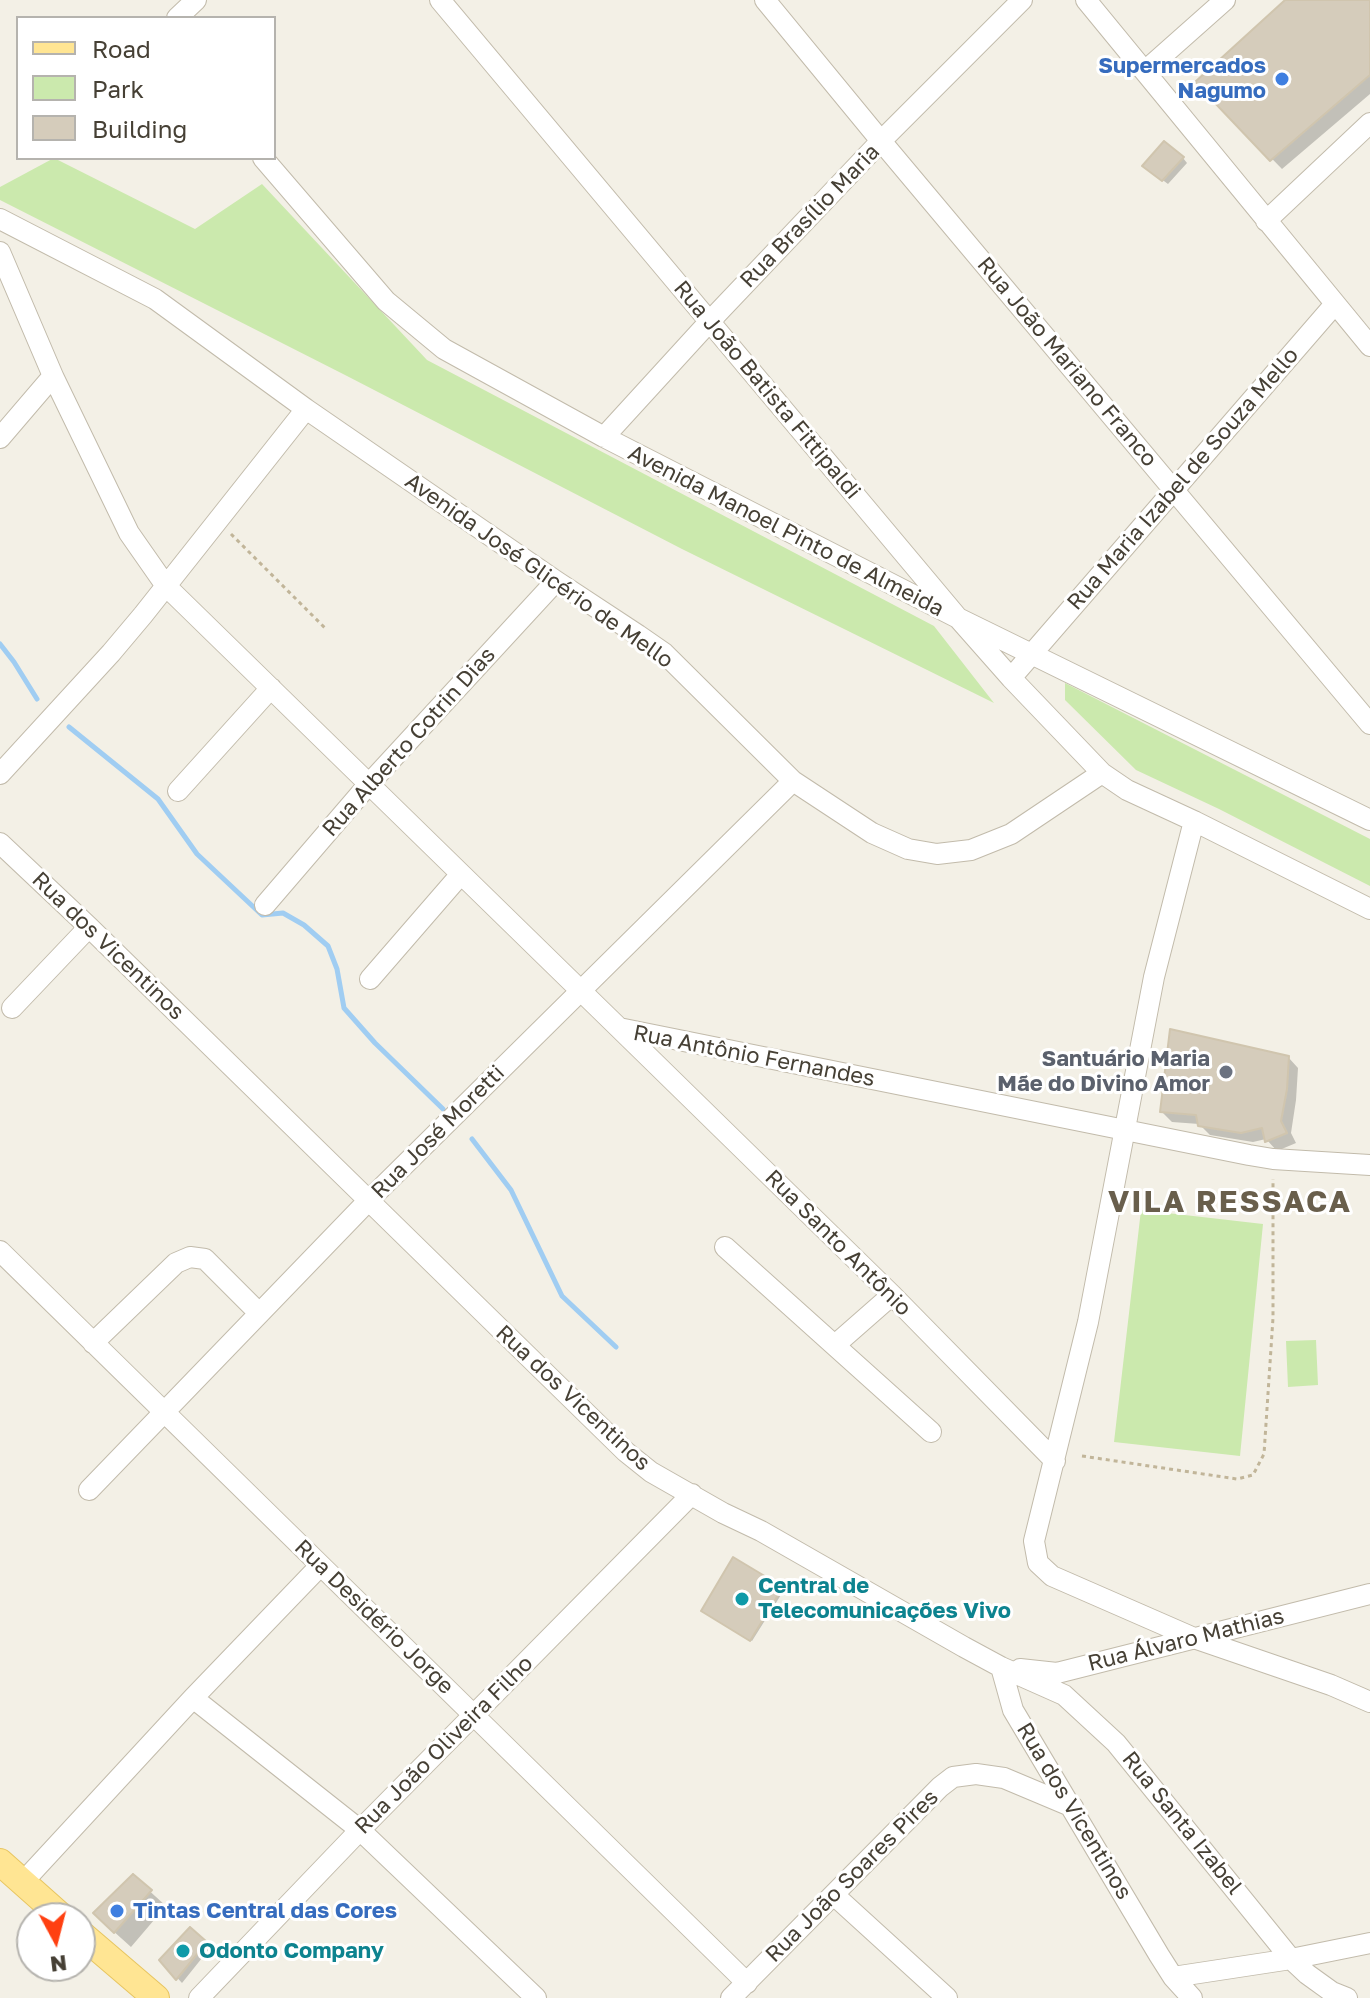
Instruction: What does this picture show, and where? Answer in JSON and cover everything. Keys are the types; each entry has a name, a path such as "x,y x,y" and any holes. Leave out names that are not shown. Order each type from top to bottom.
{"main road":[{"path":"0,1862 45,1902"},
{"path":"96,1947 156,1998"}],"street":[{"path":"179,16 196,0"},
{"name":"Rua João Batista Fittipaldi","path":"440,0 958,618 1102,773"},
{"name":"Rua João Mariano Franco","path":"765,0 1370,724"},
{"name":"Rua Brasílio Maria","path":"604,437 881,141 1022,0"},
{"path":"1086,0 1370,346"},
{"path":"1145,71 1225,0"},
{"path":"1266,221 1370,123"},
{"name":"Avenida Manoel Pinto de Almeida","path":"265,160 386,301 444,349 604,437 958,618 1370,820"},
{"name":"Avenida José Glicério de Mello","path":"0,219 155,299 306,409 664,653 793,781 872,833 908,849 937,854 971,850 1011,834 1102,773"},
{"name":"Rua Antônio Fernandes","path":"0,252 53,376 129,533 166,586 619,1028 1273,1159 1370,1165"},
{"name":"Rua Maria Izabel de Souza Mello","path":"1011,678 1335,304"},
{"path":"0,438 53,376"},
{"path":"0,774 111,653 306,409"},
{"name":"Rua Alberto Cotrin Dias","path":"265,905 368,785 556,581"},
{"path":"178,791 271,688"},
{"path":"1102,773 1127,790 1370,909"},
{"name":"Rua José Moretti","path":"89,1490 368,1201 793,781"},
{"path":"1194,821 1154,977 1088,1322 1034,1541 1038,1563 1052,1576 1194,1638 1331,1685 1370,1702"},
{"name":"Rua dos Vicentinos","path":"0,843 626,1452 651,1472 1001,1667 1013,1710 1173,1977 1192,1998"},
{"path":"370,979 461,874"},
{"path":"12,1008 89,927"},
{"name":"Rua Santo Antônio","path":"619,1028 892,1295 1055,1461"},
{"path":"725,1247 931,1432"},
{"name":"Rua Desidério Jorge","path":"0,1251 747,1983"},
{"path":"93,1343 176,1263 190,1257 205,1259 259,1313"},
{"path":"835,1345 892,1295"},
{"name":"Rua João Oliveira Filho","path":"199,1998 692,1494"},
{"path":"23,1882 320,1566"},
{"name":"Rua Álvaro Mathias","path":"1001,1667 1057,1673 1370,1594"},
{"name":"Rua Santa Izabel","path":"1001,1667 1064,1695 1116,1743 1291,1959 1332,1992 1347,1998"},
{"path":"193,1698 360,1830 536,1998"},
{"name":"Rua João Soares Pires","path":"731,1998 953,1777 976,1774 1004,1778 1073,1807"},
{"path":"834,1895 947,1998"},
{"path":"1173,1977 1370,1943"}],"path":[{"path":"217,520 326,629"},
{"path":"1082,1456 1237,1479 1253,1475 1264,1454 1273,1318 1273,1159"}],"green space":[{"path":"50,160 58,160 195,229 262,184 427,360 934,626 994,703 682,549 0,200 0,187"},
{"path":"1065,683 1370,839 1370,886 1136,770 1065,700"},
{"path":"1141,1210 1263,1224 1240,1456 1114,1442"},
{"path":"1316,1340 1318,1385 1288,1387 1286,1341"}],"building":[{"name":"Supermercados Nagumo","path":"1285,0 1370,0 1370,75 1270,161 1195,82"},
{"path":"1164,141 1184,157 1162,181 1142,166"},
{"name":"Santuário Maria Mãe do Divino Amor","path":"1170,1029 1289,1056 1281,1121 1287,1133 1265,1142 1262,1128 1241,1133 1198,1126 1196,1115 1160,1112"},
{"name":"Central de Telecomunicações Vivo","path":"733,1557 783,1587 750,1641 701,1611"},
{"path":"133,1874 152,1890 114,1933 96,1916 96,1910"},
{"name":"Odonto Company","path":"190,1927 207,1942 176,1980 159,1960"}],"waterway":[{"path":"0,644 37,699"},
{"path":"69,727 158,799 197,854 262,915 283,913 304,925 328,946 337,969 344,1008 443,1109"},
{"path":"472,1139 511,1190 562,1296 616,1347"}],"place":[{"name":"Supermercados Nagumo","path":"1282,79"},
{"name":"Santuário Maria Mãe do Divino Amor","path":"1226,1072"},
{"name":"Central de Telecomunicações Vivo","path":"742,1599"},
{"name":"Tintas Central das Cores","path":"117,1911"},
{"name":"Odonto Company","path":"183,1951"}],"district":[{"name":"VILA RESSACA","path":"1230,1202"}]}
